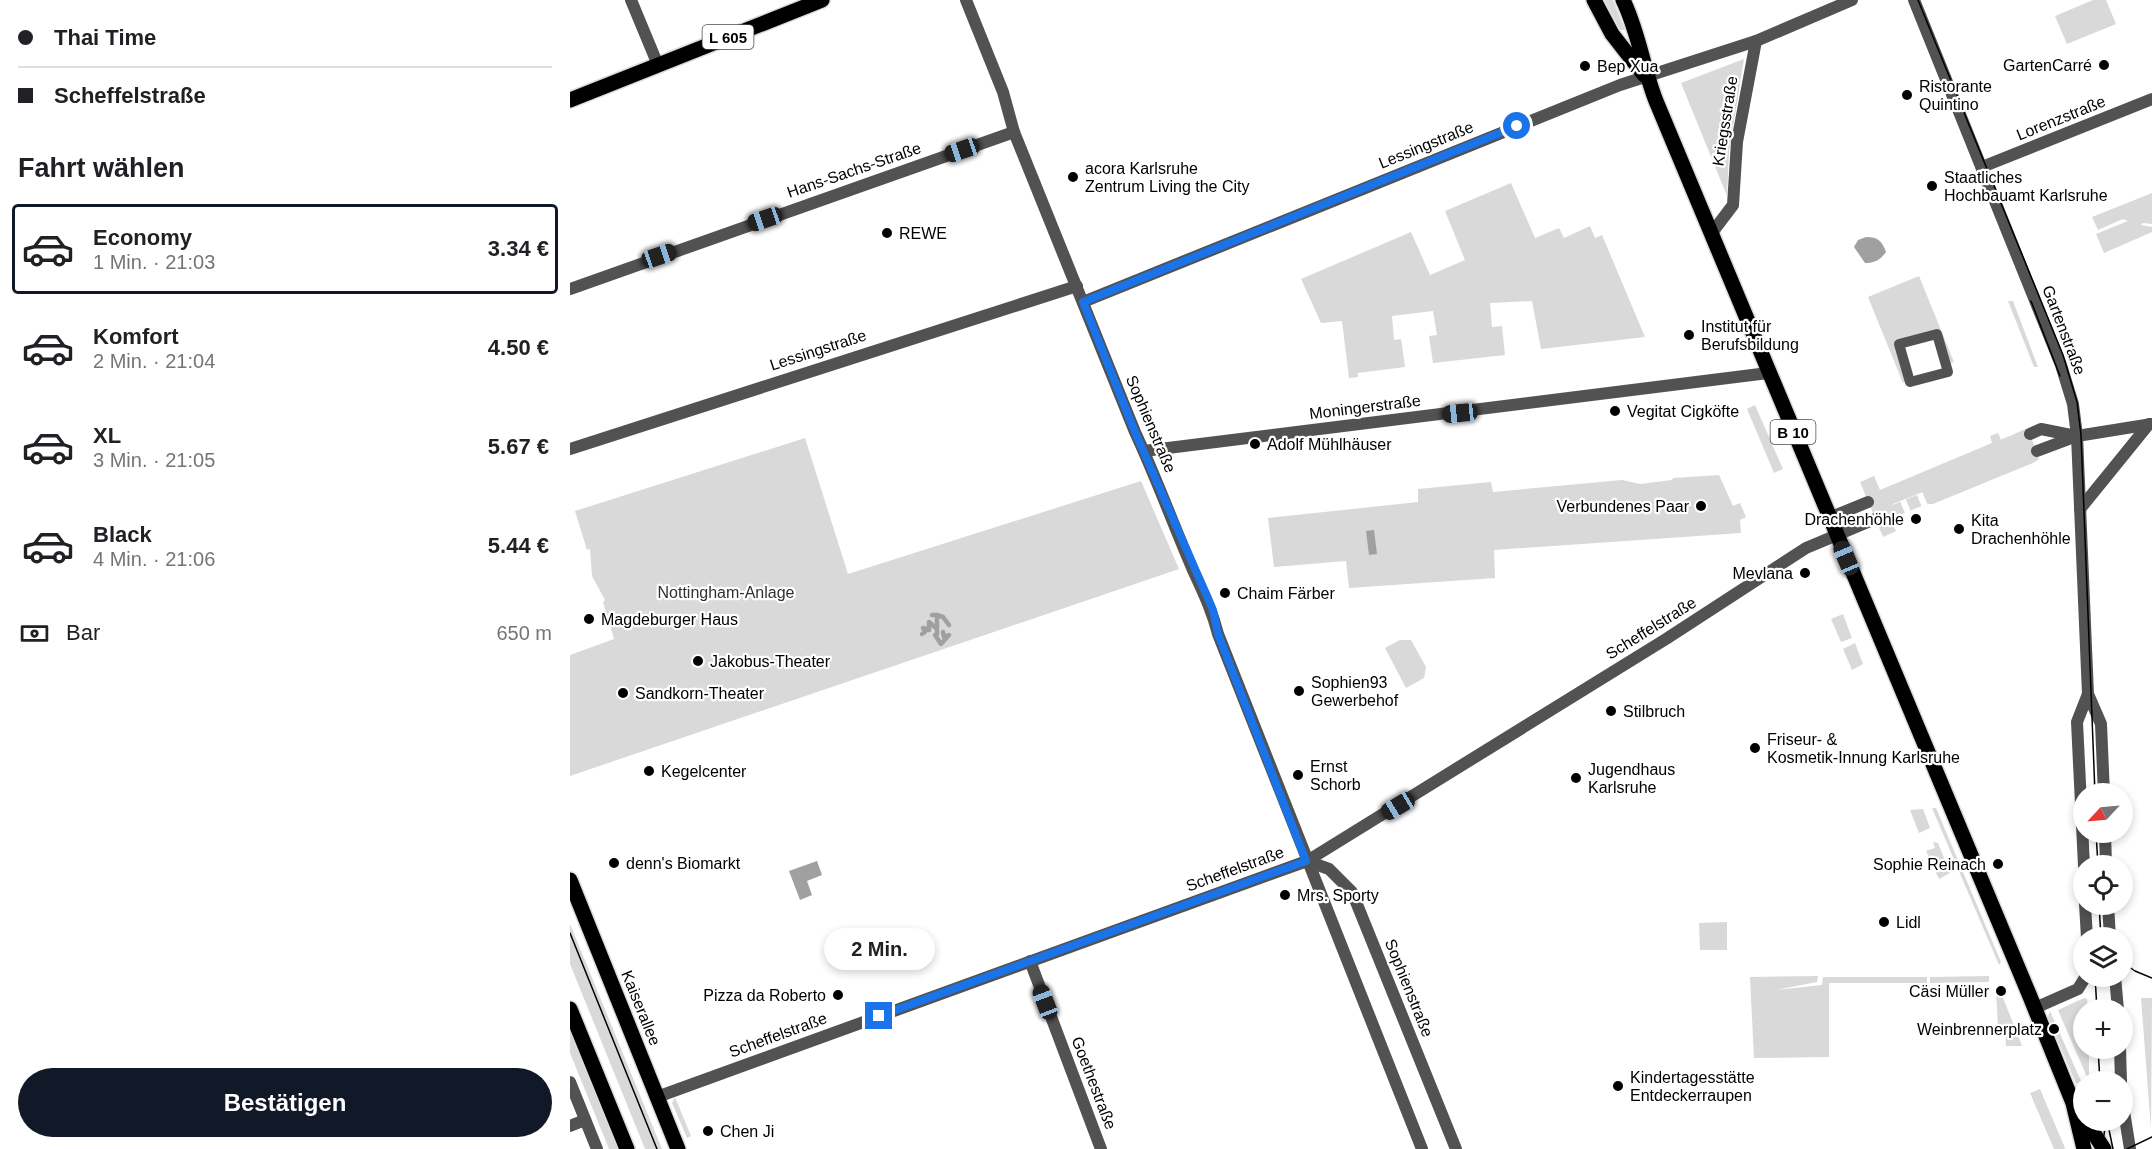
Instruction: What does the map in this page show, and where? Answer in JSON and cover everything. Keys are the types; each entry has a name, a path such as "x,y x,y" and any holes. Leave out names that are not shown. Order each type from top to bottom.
{"main road":[{"name":"L 605","path":"570,100 822,0"},
{"name":"B 10","path":"1594,0 1612,34 1646,77"},
{"name":"B 10","path":"1623,0 1639,41 1646,77 2073,1103"},
{"name":"Kaiserallee","path":"570,880 678,1149"},
{"path":"570,1009 627,1149"},
{"name":"B 10","path":"2080,1131 2084,1149"},
{"name":"B 10","path":"2092,1131 2104,1149"}],"street":[{"path":"631,0 658,65"},
{"name":"Sophienstraße","path":"966,0 1003,92 1014,132 1144,451 1213,610 1218,634 1306,861 1422,1149"},
{"name":"Lessingstraße","path":"1083,302 1620,85 1756,40 1851,0"},
{"name":"Gartenstraße","path":"1914,0 2061,365 2073,404 2078,436 2088,694 2101,724 2103,783"},
{"name":"Kriegsstraße","path":"1711,234 1733,205 1737,142 1756,40"},
{"name":"Lorenzstraße","path":"1982,167 2152,99"},
{"name":"Hans-Sachs-Straße","path":"570,289 1014,132"},
{"name":"Lessingstraße","path":"570,449 1077,286"},
{"path":"1937,334 1948,372 1910,382 1899,344 1937,334"},
{"name":"Moningerstraße","path":"1144,451 1768,373"},
{"path":"2037,451 2078,436 2151,424"},
{"path":"2080,508 2151,424"},
{"path":"2030,434 2041,429 2078,436"},
{"path":"1829,518 1868,502"},
{"name":"Scheffelstraße","path":"657,1097 1306,861 1666,639 1806,548 1875,519"},
{"name":"Gartenstraße","path":"2083,855 2077,722 2088,694"},
{"name":"Sophienstraße","path":"1306,861 1329,869 1352,892 1456,1149"},
{"name":"Goethestraße","path":"1030,961 1101,1149"},
{"path":"2035,1008 2079,987"},
{"path":"570,1082 597,1149"},
{"path":"570,1126 585,1120"},
{"path":"2127,1131 2130,1149"}],"green space":[{"path":"1604,0 1613,0 1625,30 1620,30"},
{"path":"2093,0 2106,0 2116,24 2067,44 2055,16"},
{"path":"1744,59 1729,152 1727,196 1681,83"},
{"path":"1511,183 1535,238 1559,228 1564,238 1590,226 1595,238 1602,235 1645,337 1541,349 1532,301 1490,303 1492,327 1502,326 1505,355 1433,363 1429,336 1437,335 1433,311 1392,316 1394,340 1401,339 1405,367 1358,373 1358,377 1349,378 1342,321 1321,323 1301,279 1411,232 1430,275 1465,260 1445,211"},
{"path":"2152,193 2152,224 2143,223 2141,225 2152,227 2152,232 2104,253 2096,234 2128,221 2123,219 2098,230 2092,217"},
{"path":"1919,276 1954,362 1946,365 1937,334 1900,344 1909,380 1903,383 1868,297"},
{"path":"2008,301 2013,301 2038,367 2034,367"},
{"path":"1755,405 1783,469 1774,473 1747,409"},
{"path":"2028,428 2039,459 1933,504 1928,504 1923,492 1893,504 1898,515 1890,518 1896,531 1883,537 1860,482 1874,476 1880,490 1992,443 1990,436 1998,433 2001,440"},
{"name":"Nottingham-Anlage","path":"805,438 848,574 1141,481 1179,569 570,776 570,655 614,639 603,602 605,600 592,576 590,549 587,550 575,511"},
{"path":"1719,475 1733,506 1740,503 1746,517 1740,520 1741,533 1494,550 1495,578 1349,588 1346,561 1274,567 1268,518 1418,502 1418,489 1491,482 1493,492 1622,480 1640,484 1673,478"},
{"path":"1843,614 1852,638 1841,642 1831,619"},
{"path":"1400,640 1411,640 1426,667 1424,678 1406,688 1385,648"},
{"path":"1855,643 1863,664 1852,670 1843,649"},
{"path":"1932,808 1936,808 2001,962 1999,965"},
{"path":"1923,809 1930,828 1919,833 1910,810"},
{"path":"1933,842 1938,843 1950,873 1939,879 1926,851 1935,848"},
{"path":"1727,922 1727,950 1700,950 1699,923"},
{"path":"570,924 662,1149 645,1149 570,964"},
{"path":"1818,976 1817,982 1776,990 1822,985 1823,977 1927,977 1927,983 1829,983 1829,1057 1754,1058 1750,977"},
{"path":"1989,976 1989,982 1930,983 1930,977"},
{"path":"1996,990 2000,990 2022,1046 2006,1046 2005,1028 1998,1028"},
{"path":"2141,998 2152,998 2151,1129"},
{"path":"2073,1003 2073,1045 2058,1010"},
{"path":"2050,1011 2077,1071 2073,1071 2073,1077 2048,1017"},
{"path":"570,1028 620,1149 609,1149 570,1053"},
{"path":"2079,1059 2089,1059 2089,1071 2084,1071"},
{"path":"2040,1089 2064,1149 2054,1149 2030,1093"},
{"path":"675,1097 691,1136 687,1138 672,1103"}],"shaded area":[{"path":"1866,237 1879,240 1886,252 1874,262 1865,263 1854,247 1858,240"},
{"path":"1374,530 1377,554 1369,555 1366,531"},
{"path":"817,861 822,875 807,881 812,895 800,900 789,871"}],"waterway":[{"path":"932,615 937,615 937,634 935,635 941,644 949,635 944,637 943,632"},
{"path":"937,615 943,617 949,625"},
{"path":"922,634 925,632 923,628 929,630 929,622 936,628"}],"tunnel":[{"path":"1868,502 2030,434"},
{"path":"1875,519 2037,451"}],"tram line":[{"path":"1918,0 2063,355 2077,402 2081,435 2095,783"},
{"path":"2031,301 2060,376"},
{"path":"2097,843 2097,855"},
{"path":"2100,915 2100,927"},
{"path":"570,933 657,1149"},
{"path":"2133,970 2152,978"},
{"path":"2096,987 2096,999"},
{"path":"2099,1059 2099,1071"},
{"path":"2084,1149 2093,1131"},
{"path":"2098,1149 2105,1131"},
{"path":"2109,1131 2113,1149"},
{"path":"2127,1149 2152,1137"}],"place":[{"name":"GartenCarré","path":"2104,65"},
{"name":"Bep Xua","path":"1585,66"},
{"name":"Ristorante Quintino","path":"1907,95"},
{"name":"acora Karlsruhe Zentrum Living the City","path":"1073,177"},
{"name":"Staatliches Hochbauamt Karlsruhe","path":"1932,186"},
{"name":"REWE","path":"887,233"},
{"name":"Institut für Berufsbildung","path":"1689,335"},
{"name":"Vegitat Cigköfte","path":"1615,411"},
{"name":"Adolf Mühlhäuser","path":"1255,444"},
{"name":"Verbundenes Paar","path":"1701,506"},
{"name":"Drachenhöhle","path":"1916,519"},
{"name":"Kita Drachenhöhle","path":"1959,529"},
{"name":"Mevlana","path":"1805,573"},
{"name":"Chaim Färber","path":"1225,593"},
{"name":"Magdeburger Haus","path":"589,619"},
{"name":"Jakobus-Theater","path":"698,661"},
{"name":"Sophien93 Gewerbehof","path":"1299,691"},
{"name":"Sandkorn-Theater","path":"623,693"},
{"name":"Stilbruch","path":"1611,711"},
{"name":"Friseur- & Kosmetik-Innung Karlsruhe","path":"1755,748"},
{"name":"Kegelcenter","path":"649,771"},
{"name":"Ernst Schorb","path":"1298,775"},
{"name":"Jugendhaus Karlsruhe","path":"1576,778"},
{"name":"denn's Biomarkt","path":"614,863"},
{"name":"Sophie Reinach","path":"1998,864"},
{"name":"Mrs. Sporty","path":"1285,895"},
{"name":"Lidl","path":"1884,922"},
{"name":"Cäsi Müller","path":"2001,991"},
{"name":"Pizza da Roberto","path":"838,995"},
{"name":"Weinbrennerplatz","path":"2054,1029"},
{"name":"Kindertagesstätte Entdeckerraupen","path":"1618,1086"},
{"name":"Chen Ji","path":"708,1131"}],"route":[{"path":"879,1016 1306,861 1218,634 1213,610 1194,572 1083,302 1517,126"}]}
